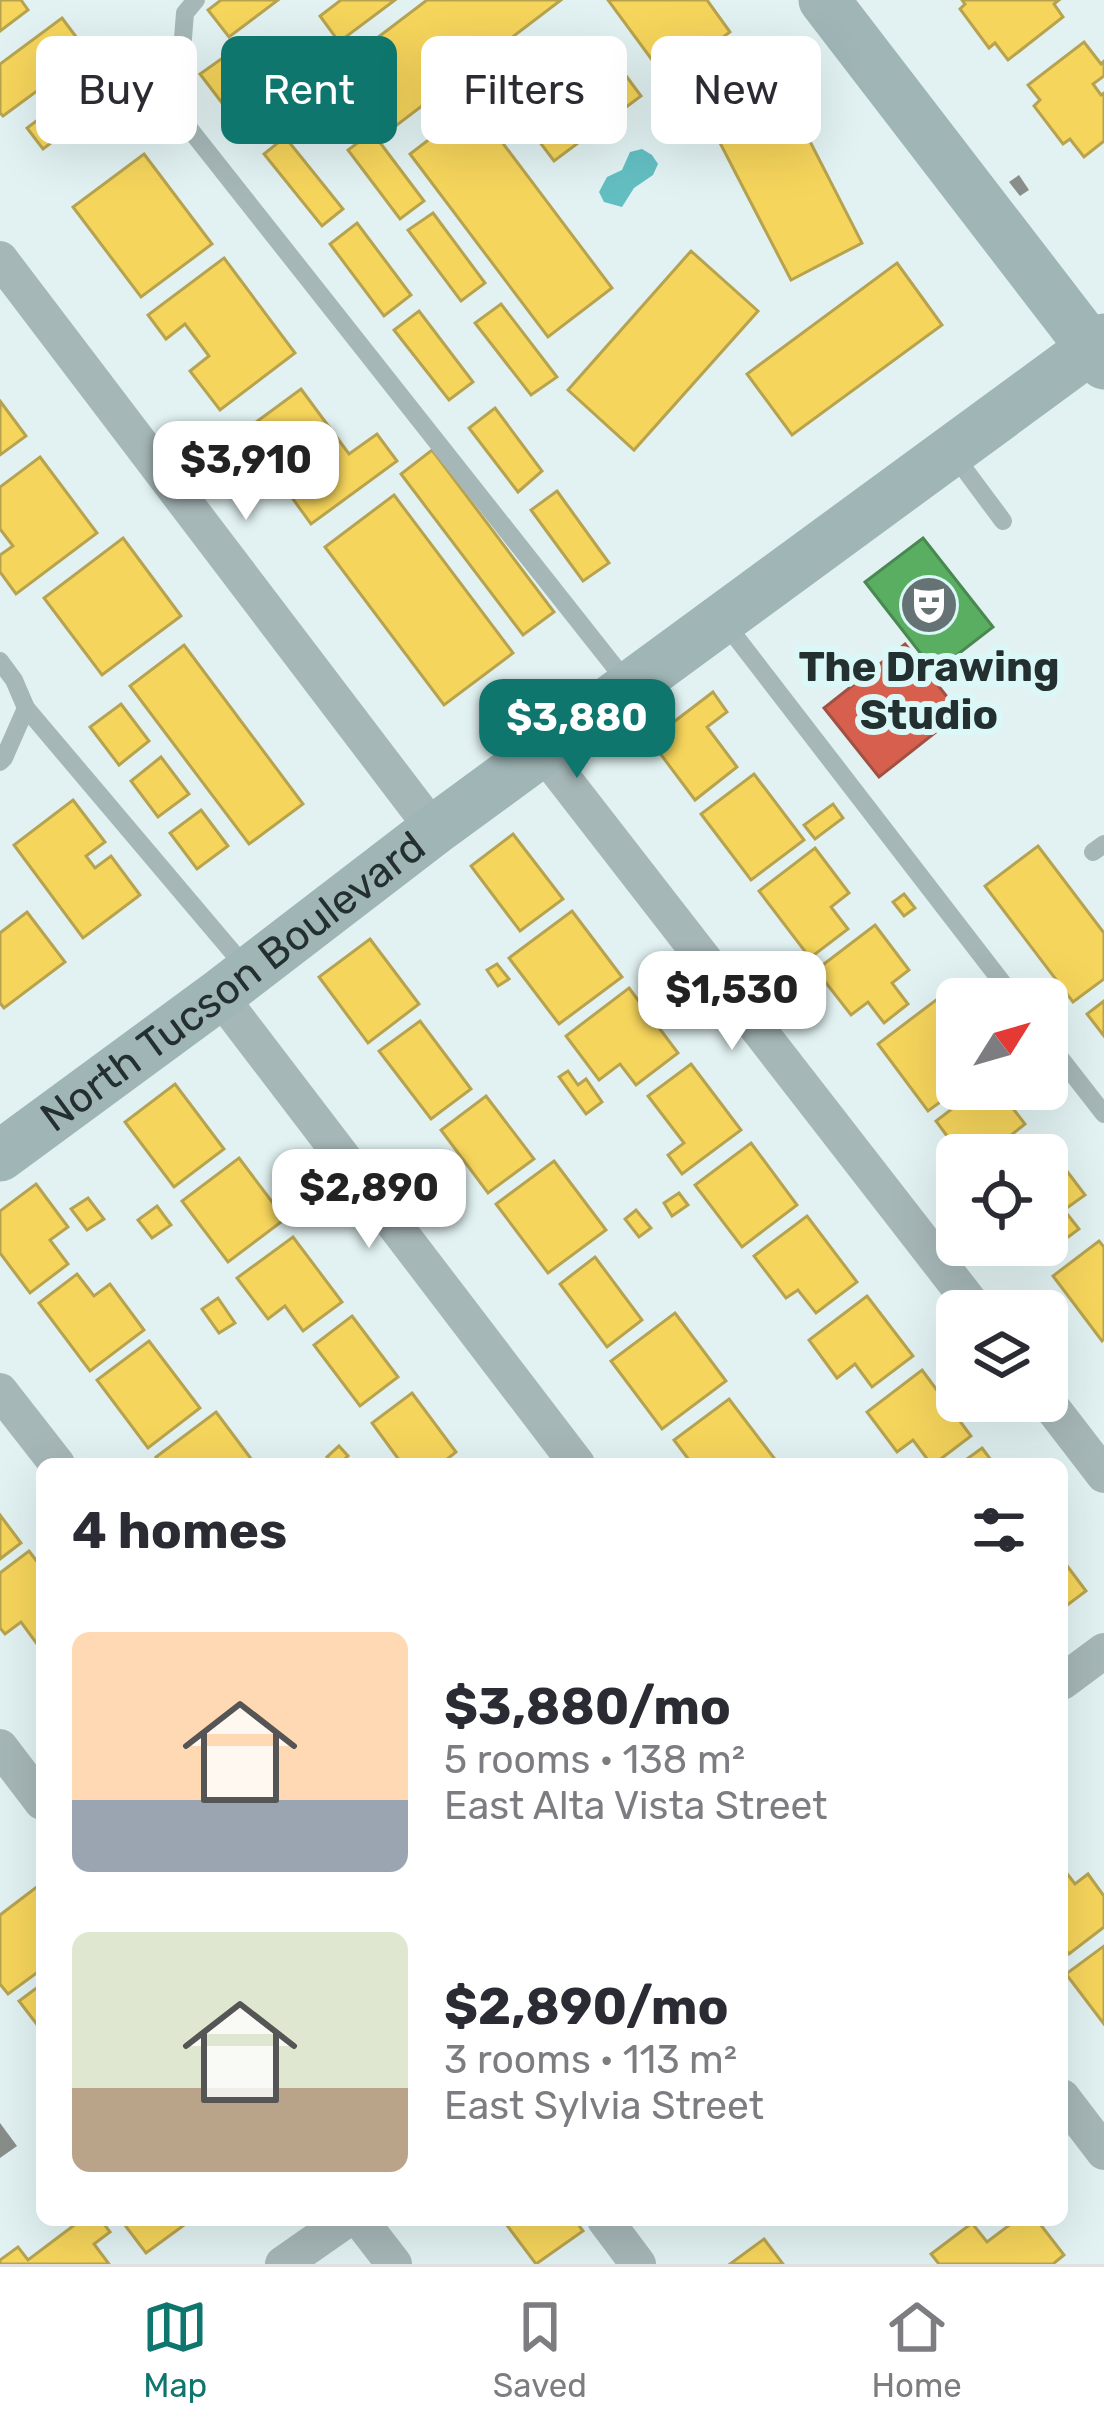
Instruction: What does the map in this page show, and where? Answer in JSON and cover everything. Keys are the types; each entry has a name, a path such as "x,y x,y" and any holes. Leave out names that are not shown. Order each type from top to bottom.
{"main road":[{"path":"824,0 1100,351"},
{"name":"North Tucson Boulevard","path":"0,1156 434,830 951,452 1100,351"}],"street":[{"path":"0,259 434,830"},
{"path":"543,752 961,1290"},
{"path":"234,983 573,1458"},
{"path":"0,1391 51,1458"},
{"path":"1063,1422 1104,1474"},
{"path":"1068,1678 1104,1651"},
{"path":"0,1747 36,1794"},
{"path":"1068,2105 1104,2152"},
{"path":"283,2264 337,2226"},
{"path":"365,2226 394,2264"},
{"path":"610,2226 638,2264"}],"lane":[{"path":"196,0 184,13 177,113 631,688"},
{"path":"951,452 1003,521"},
{"path":"723,620 999,978"},
{"path":"0,661 26,708 234,983"},
{"path":"0,762 26,708"},
{"path":"1068,1067 1104,1114"}],"water":[{"path":"642,149 658,164 653,175 634,188 622,207 604,202 599,192 607,177 622,170 630,152"}],"building: Homes":[{"path":"0,0 21,0 28,10 0,31"},
{"path":"221,0 278,0 230,36 208,10"},
{"path":"341,0 395,0 347,36 335,36 320,16"},
{"path":"427,0 561,0 514,36 421,36 421,107 397,125 397,36 380,36"},
{"path":"608,0 707,0 730,32 725,36 651,36 651,59"},
{"path":"962,0 1059,0 1054,4 1063,17 1008,60 995,43 989,48 960,9 965,4"},
{"path":"62,18 75,36 38,36"},
{"path":"36,37 36,92 3,116 0,113 0,64"},
{"path":"1084,42 1101,64 1104,61 1104,76 1093,84 1104,93 1104,141 1084,157 1070,139 1063,144 1034,106 1040,100 1028,85"},
{"path":"221,59 221,102 200,74"},
{"path":"627,77 641,96 627,106"},
{"path":"276,144 291,144 343,209 322,226 264,154"},
{"path":"356,144 381,144 424,201 400,219 348,150"},
{"path":"423,144 503,144 612,288 548,337 410,154"},
{"path":"541,144 577,144 554,161"},
{"path":"721,144 811,144 862,243 791,280"},
{"path":"144,154 212,244 141,297 73,207"},
{"path":"433,213 485,283 461,301 408,230"},
{"path":"357,223 411,295 384,316 330,244"},
{"path":"691,251 758,311 634,450 568,390"},
{"path":"224,258 295,353 220,410 190,371 209,356 185,324 166,339 148,315"},
{"path":"897,263 942,325 792,435 747,374"},
{"path":"501,304 557,377 531,395 475,323"},
{"path":"419,311 473,382 449,400 394,330"},
{"path":"301,389 349,454 377,434 397,461 311,524 244,431"},
{"path":"0,401 26,436 0,455"},
{"path":"495,408 542,471 518,492 469,428"},
{"path":"432,450 554,612 523,635 401,474"},
{"path":"40,457 97,533 16,594 0,572 0,555 13,546 0,529 0,487"},
{"path":"557,491 609,563 583,581 531,510"},
{"path":"394,495 513,653 444,705 325,547"},
{"path":"123,538 181,616 102,675 44,598"},
{"path":"184,645 303,804 249,844 130,686"},
{"path":"713,692 727,712 707,727 737,767 695,800 650,740"},
{"path":"121,704 149,741 119,765 90,727"},
{"path":"161,757 189,794 158,817 131,781"},
{"path":"754,774 804,840 751,880 701,814"},
{"path":"73,800 105,842 86,856 95,868 111,856 140,895 83,938 14,845"},
{"path":"833,804 843,818 815,839 804,825"},
{"path":"201,810 228,846 197,869 170,833"},
{"path":"513,834 563,899 520,931 471,866"},
{"path":"1038,846 1104,933 1104,979 1073,1002 1068,978 1055,978 985,886"},
{"path":"815,848 849,893 831,907 848,929 810,958 759,891"},
{"path":"904,894 915,908 904,916 893,902"},
{"path":"572,911 622,977 559,1024 509,958"},
{"path":"27,912 65,962 4,1008 0,1003 0,933"},
{"path":"875,925 909,970 892,983 908,1004 884,1023 868,1002 851,1015 816,970"},
{"path":"370,939 419,1004 368,1043 319,977"},
{"path":"497,964 509,979 498,986 487,970"},
{"path":"629,988 678,1053 636,1085 620,1064 599,1080 566,1036"},
{"path":"936,1000 936,1105 928,1111 878,1044"},
{"path":"1104,1001 1104,1036 1087,1014"},
{"path":"420,1021 471,1089 431,1119 379,1051"},
{"path":"691,1064 741,1130 682,1174 668,1155 684,1143 648,1096"},
{"path":"568,1071 578,1085 586,1079 602,1102 586,1114 559,1077"},
{"path":"175,1084 224,1149 174,1187 125,1122"},
{"path":"486,1096 534,1159 488,1193 441,1130"},
{"path":"950,1110 1014,1110 1025,1124 1012,1134 946,1134 936,1121"},
{"path":"751,1143 797,1205 742,1247 695,1185"},
{"path":"239,1158 285,1219 228,1262 182,1201"},
{"path":"554,1161 606,1230 548,1273 496,1204"},
{"path":"1068,1173 1085,1195 1068,1207"},
{"path":"36,1184 68,1227 50,1240 68,1264 30,1293 0,1253 0,1211"},
{"path":"679,1193 688,1205 672,1216 664,1203"},
{"path":"88,1198 104,1219 87,1230 71,1209"},
{"path":"157,1206 171,1225 152,1238 138,1220"},
{"path":"636,1210 651,1228 639,1237 625,1219"},
{"path":"1068,1215 1079,1229 1068,1237"},
{"path":"807,1216 857,1282 816,1313 798,1290 786,1298 754,1256"},
{"path":"293,1237 342,1302 303,1331 285,1306 268,1319 237,1278"},
{"path":"1099,1241 1104,1247 1102,1341 1053,1276"},
{"path":"595,1257 642,1320 607,1347 560,1284"},
{"path":"77,1274 94,1296 110,1284 144,1330 90,1371 39,1303"},
{"path":"867,1296 913,1356 872,1387 855,1364 837,1378 809,1340"},
{"path":"218,1298 235,1323 219,1333 202,1309"},
{"path":"675,1313 726,1381 662,1429 611,1361"},
{"path":"352,1316 398,1377 360,1406 314,1345"},
{"path":"149,1341 200,1408 148,1448 97,1380"},
{"path":"922,1370 936,1389 936,1422 961,1422 971,1436 942,1458 926,1458 913,1440 897,1452 867,1412"},
{"path":"412,1393 456,1452 448,1458 398,1458 372,1423"},
{"path":"729,1399 774,1458 688,1458 674,1440"},
{"path":"216,1412 250,1458 157,1458"},
{"path":"339,1446 348,1456 346,1458 327,1457"},
{"path":"982,1448 990,1458 968,1458"},
{"path":"0,1515 21,1543 0,1559"},
{"path":"29,1551 36,1560 36,1643 21,1622 5,1634 0,1628 0,1573"},
{"path":"1068,1567 1086,1591 1068,1604"},
{"path":"1088,1874 1104,1896 1104,1927 1069,1954 1068,1875 1075,1884"},
{"path":"36,1888 36,1973 8,1994 0,1984 0,1915"},
{"path":"1104,1946 1104,2024 1068,1977"},
{"path":"36,1988 36,2023 19,2001"},
{"path":"73,2226 106,2226 110,2232 94,2244 109,2264 0,2264 18,2247 28,2260"},
{"path":"126,2226 183,2226 146,2253"},
{"path":"508,2226 579,2226 583,2231 536,2264"},
{"path":"968,2226 974,2226 987,2242 1008,2226 1042,2226 1064,2255 1053,2264 939,2264 931,2254"},
{"path":"764,2239 783,2264 730,2264"}],"building: Shops":[{"path":"905,644 960,713 879,777 824,708"}],"building: Public":[{"name":"The Drawing Studio","path":"923,538 993,627 935,672 865,582"}],"building: Other":[{"path":"1019,175 1029,190 1020,196 1009,182"},
{"path":"0,2123 17,2146 0,2158"}],"place":[{"name":"The Drawing Studio","path":"929,605"}]}
